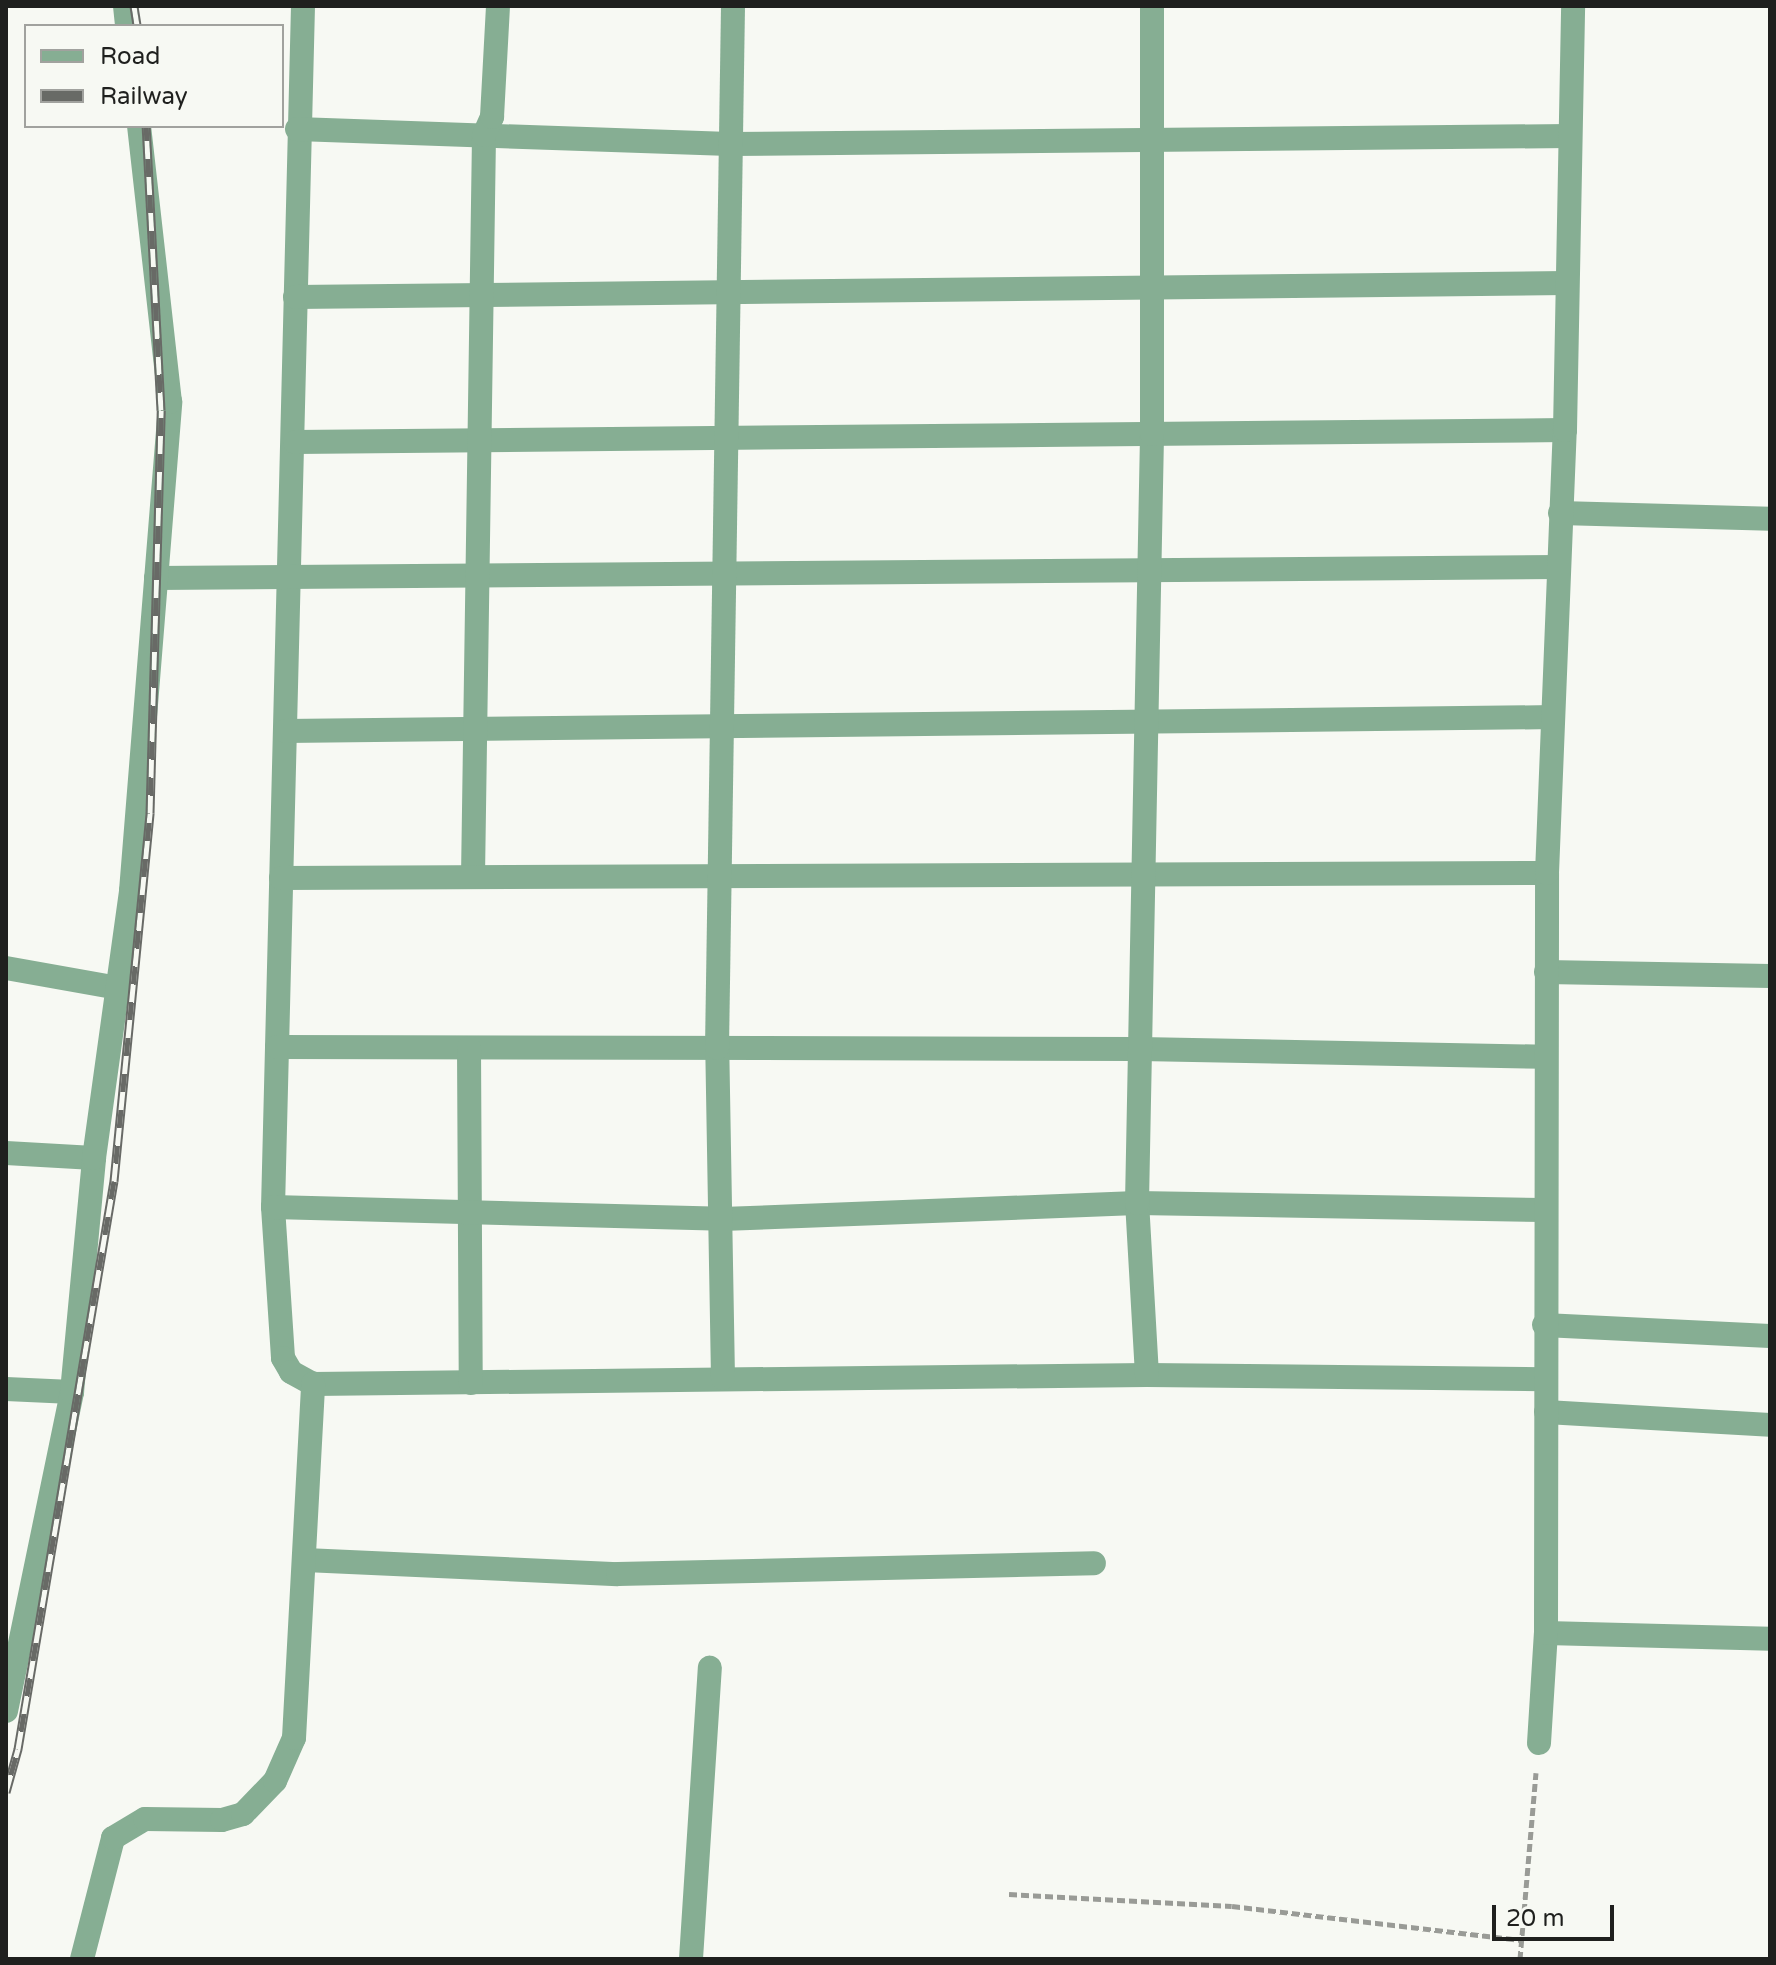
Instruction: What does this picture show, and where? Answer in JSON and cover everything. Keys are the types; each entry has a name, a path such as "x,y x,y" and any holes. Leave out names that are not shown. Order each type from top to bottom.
{"street":[{"path":"303,6 297,129 295,442 273,1207 283,1358 291,1372 313,1384 1147,1375 1544,1379"},
{"path":"473,877 472,729 484,135 492,117 498,6"},
{"path":"723,1378 717,1048 730,438 733,6"},
{"path":"1147,1375 1137,1203 1152,434 1152,6"},
{"path":"1539,1743 1546,1633 1544,1057 1547,873 1565,430 1573,6"},
{"path":"8,1697 72,1392 94,1158 131,891 170,402 139,128"},
{"path":"297,129 730,144 1569,136"},
{"path":"295,297 1566,283"},
{"path":"295,442 1565,430"},
{"path":"1560,513 1770,519"},
{"path":"156,578 1558,567"},
{"path":"285,731 1553,717"},
{"path":"281,878 1547,873"},
{"path":"6,968 118,988"},
{"path":"1546,972 1770,976"},
{"path":"277,1047 1140,1049 1544,1057"},
{"path":"469,1048 473,1212 471,1383"},
{"path":"6,1153 94,1158"},
{"path":"273,1207 722,1219 1137,1203 1544,1210"},
{"path":"1544,1325 1770,1336"},
{"path":"82,1959 113,1838 145,1819 234,1818 264,1798 294,1738 313,1384"},
{"path":"6,1389 72,1392"},
{"path":"1546,1412 1770,1425"},
{"path":"305,1560 618,1574 1094,1563"},
{"path":"1546,1633 1770,1639"},
{"path":"691,1959 710,1668"}],"path":[{"path":"1520,1959 1539,1743"},
{"path":"1009,1894 1232,1906 1521,1940"}],"railway":[{"path":"134,6 137,24"},
{"path":"6,1792 18,1749 114,1181 150,813 161,410 146,128"}]}
